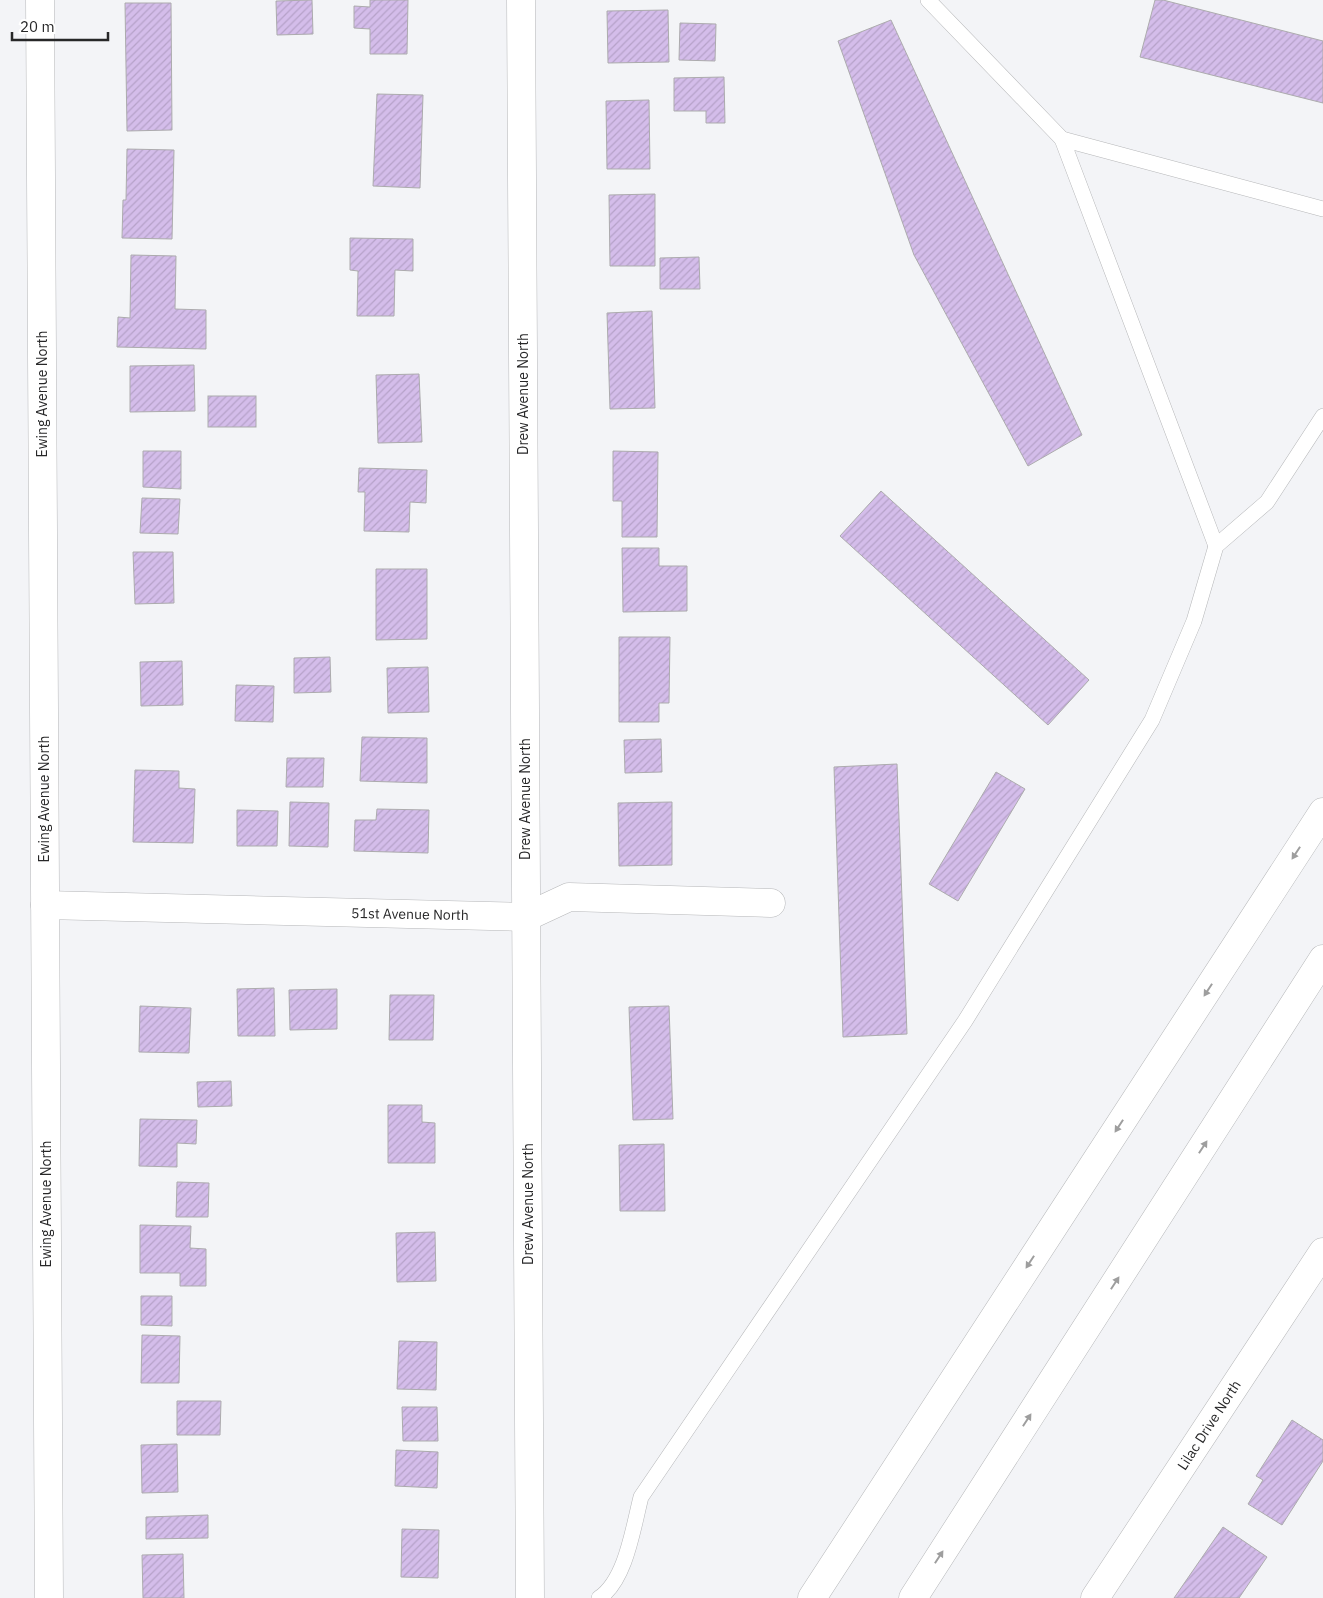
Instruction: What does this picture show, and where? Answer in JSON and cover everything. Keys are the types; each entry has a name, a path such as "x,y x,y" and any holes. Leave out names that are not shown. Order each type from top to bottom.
{"main road":[{"name":"Ewing Avenue North","path":"40,0 49,1598"},
{"name":"Drew Avenue North","path":"520,0 530,1598"},
{"path":"812,1598 1323,812"},
{"name":"51st Avenue North","path":"45,905 526,917 569,897 771,904"},
{"path":"913,1598 1323,959"},
{"name":"Lilac Drive North","path":"1095,1598 1323,1252"}],"lane":[{"path":"928,0 1062,139 1216,546"},
{"path":"1062,139 1323,209"},
{"path":"599,1598 606,1593 622,1569 641,1497 965,1021 1152,720 1194,621 1216,546 1267,502 1323,416"}],"building":[{"path":"312,0 313,34 277,35 276,1"},
{"path":"370,0 408,0 407,54 370,54 370,29 354,28 354,6 370,7"},
{"path":"1155,0 1163,0 1323,41 1323,103 1140,57"},
{"path":"125,3 171,3 172,130 127,131"},
{"path":"668,10 669,62 608,63 607,11"},
{"path":"891,20 1082,435 1028,466 914,255 838,41"},
{"path":"680,23 716,24 715,61 679,60"},
{"path":"724,77 725,123 706,123 706,111 674,111 674,78"},
{"path":"377,94 423,95 420,188 373,186"},
{"path":"649,100 650,169 607,169 606,101"},
{"path":"127,149 174,150 172,239 122,238 123,200 126,200"},
{"path":"655,194 655,266 610,266 609,195"},
{"path":"350,238 413,239 413,271 395,270 394,316 357,316 358,271 350,270"},
{"path":"131,255 176,256 175,309 206,310 206,349 117,347 118,317 130,318"},
{"path":"699,257 700,289 660,289 660,258"},
{"path":"652,311 655,408 610,409 607,313"},
{"path":"194,365 195,411 130,412 130,366"},
{"path":"419,374 422,442 378,443 376,375"},
{"path":"208,396 256,396 256,427 208,427"},
{"path":"143,451 181,451 181,489 143,487"},
{"path":"613,451 658,452 657,537 622,537 622,501 613,501"},
{"path":"359,468 427,470 426,503 410,502 409,532 364,531 365,492 358,492"},
{"path":"881,491 1089,680 1048,725 840,536"},
{"path":"142,498 180,499 178,534 140,533"},
{"path":"622,548 659,548 659,566 687,566 687,611 623,612"},
{"path":"133,552 173,552 174,603 135,604"},
{"path":"376,569 427,569 427,639 376,640"},
{"path":"619,637 670,637 669,703 659,703 659,722 619,722"},
{"path":"330,657 331,692 294,693 294,658"},
{"path":"182,661 183,705 141,706 140,662"},
{"path":"428,667 429,712 388,713 387,668"},
{"path":"236,685 274,686 273,722 235,721"},
{"path":"362,737 427,738 427,783 360,781"},
{"path":"661,739 662,772 625,773 624,740"},
{"path":"287,758 324,758 323,787 286,787"},
{"path":"897,764 907,1034 843,1037 834,767"},
{"path":"135,770 179,771 179,788 195,789 193,843 133,842"},
{"path":"996,772 1025,789 958,901 929,884"},
{"path":"290,802 329,803 328,847 289,846"},
{"path":"672,802 672,865 619,866 618,803"},
{"path":"377,809 429,810 428,853 354,851 355,820 376,820"},
{"path":"237,810 278,811 277,846 237,846"},
{"path":"274,988 275,1036 238,1036 237,989"},
{"path":"337,989 337,1029 290,1030 289,990"},
{"path":"390,995 434,995 433,1040 389,1040"},
{"path":"140,1006 191,1008 189,1053 139,1052"},
{"path":"669,1006 673,1119 633,1120 629,1007"},
{"path":"231,1081 232,1106 198,1107 197,1082"},
{"path":"388,1105 422,1105 422,1122 435,1123 435,1163 388,1163"},
{"path":"140,1119 197,1120 196,1144 177,1143 177,1167 139,1166"},
{"path":"664,1144 665,1211 620,1211 619,1145"},
{"path":"177,1182 209,1183 208,1217 176,1217"},
{"path":"140,1225 191,1226 190,1248 206,1249 206,1286 180,1286 180,1273 140,1273"},
{"path":"435,1232 436,1281 397,1282 396,1233"},
{"path":"141,1296 172,1296 172,1326 141,1325"},
{"path":"142,1335 180,1336 179,1383 141,1383"},
{"path":"399,1341 437,1342 436,1390 397,1389"},
{"path":"177,1401 221,1401 220,1435 177,1435"},
{"path":"402,1407 437,1407 438,1441 403,1441"},
{"path":"1292,1420 1323,1440 1323,1461 1282,1525 1248,1504 1263,1480 1256,1476"},
{"path":"177,1444 178,1492 142,1493 141,1445"},
{"path":"396,1450 438,1452 437,1488 395,1486"},
{"path":"208,1515 208,1538 146,1539 146,1517"},
{"path":"1223,1527 1267,1557 1239,1598 1174,1598"},
{"path":"402,1529 439,1530 438,1578 401,1577"},
{"path":"183,1554 184,1598 143,1598 142,1555"}]}
